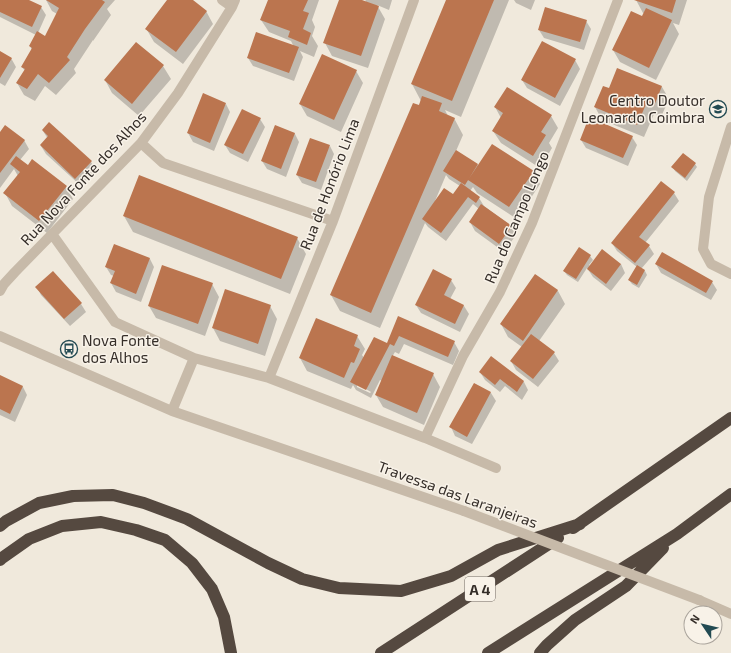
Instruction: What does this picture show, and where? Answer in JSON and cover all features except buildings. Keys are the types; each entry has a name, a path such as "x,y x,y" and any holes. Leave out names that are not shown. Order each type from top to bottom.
{"highway":[{"name":"A 4","path":"381,653 580,524 731,418"},
{"path":"488,653 677,534 731,494"},
{"path":"0,526 6,521 39,503 73,496 113,495 144,503 187,519 268,563 302,579 338,588 401,591 451,576 498,550 580,524"},
{"path":"0,560 28,539 62,526 101,522 136,530 165,540 192,563 212,589 224,617 230,653"},
{"path":"540,653 576,620 626,586 677,534"}],"street":[{"path":"222,0 233,3"},
{"name":"Rua de Honório Lima","path":"269,378 333,221 414,0"},
{"name":"Rua do Campo Longo","path":"425,438 462,356 500,292 532,223 618,0"},
{"name":"Rua Nova Fonte dos Alhos","path":"0,291 4,284 141,142 178,93 233,3"},
{"path":"731,127 709,197 703,249 711,264 731,274"},
{"path":"141,142 164,163 333,221"},
{"path":"52,234 115,322 194,358 269,378 425,438 496,468"},
{"name":"Travessa das Laranjeiras","path":"0,336 172,411 464,511 699,600 731,614"},
{"path":"172,411 194,358"}],"place":[{"name":"Centro Doutor Leonardo Coimbra","path":"718,109"},
{"name":"Nova Fonte dos Alhos","path":"69,349"}]}
